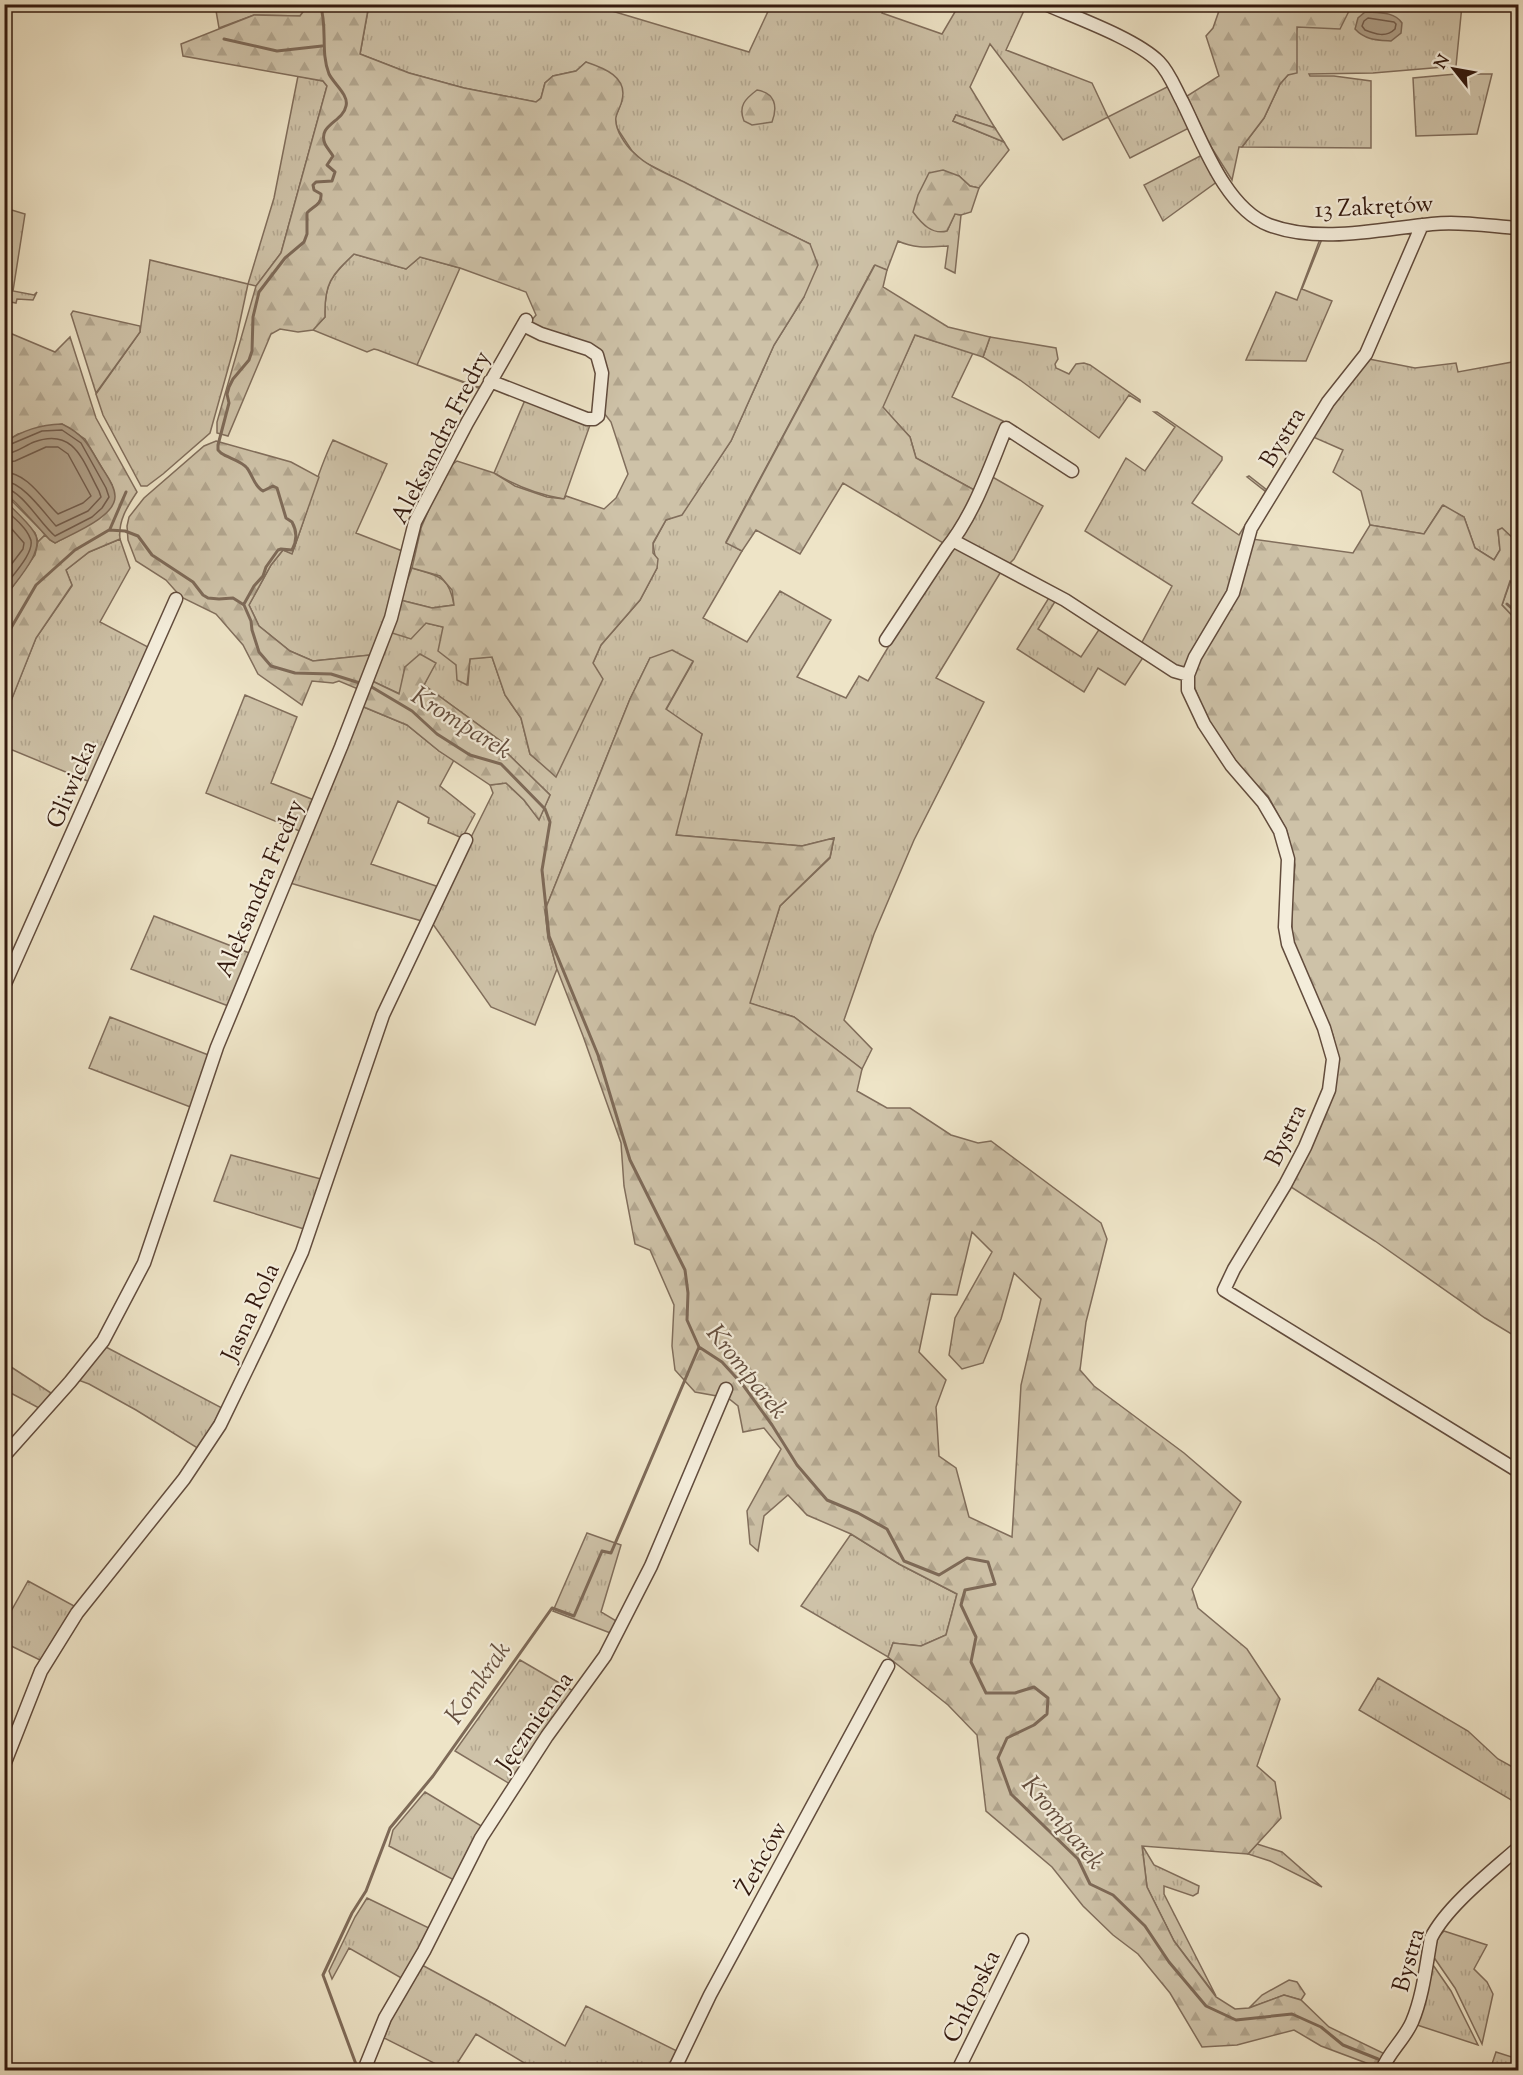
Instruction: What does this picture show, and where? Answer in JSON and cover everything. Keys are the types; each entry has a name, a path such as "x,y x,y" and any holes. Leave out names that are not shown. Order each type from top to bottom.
{"street":[{"name":"13 Zakrętów","path":"1046,4 1129,42 1158,60 1170,77 1225,184 1255,218 1270,225 1320,233 1365,233 1442,223 1518,228"},
{"name":"Bystra","path":"1422,225 1366,354 1328,402 1251,528 1233,593 1195,657 1188,675 1188,690 1204,724 1231,765 1263,802 1282,838 1288,859 1285,927 1288,944 1324,1028 1333,1059 1329,1090 1305,1148 1224,1290 1518,1471"},
{"name":"Aleksandra Fredry","path":"4,1456 103,1341 144,1263 217,1047 391,618 415,522 490,381 525,322 541,334 588,349 597,355 602,373 598,416 594,419 586,419 490,381"},
{"path":"886,640 946,549 954,541 976,499 1006,428 1072,471"},
{"path":"954,541 1065,600 1174,671 1188,675"},
{"name":"Gliwicka","path":"4,986 176,599"},
{"name":"Jasna Rola","path":"4,1766 41,1671 77,1613 184,1479 220,1425 302,1252 383,1015 466,840"},
{"name":"Jęczmienna","path":"364,2070 385,2018 424,1951 481,1838 547,1736 605,1656 651,1566 726,1389"},
{"name":"Żeńców","path":"674,2070 710,1995 888,1666"},
{"name":"Bystra","path":"1382,2070 1412,2022 1418,2006 1431,1938 1436,1928 1443,1918 1518,1848"},
{"name":"Chłopska","path":"958,2070 1022,1940"}],"green space":[{"path":"369,4 360,54 409,73 464,88 536,102 541,98 545,83 553,76 576,71 586,62 607,71 618,79 621,85 622,100 616,122 621,137 634,153 659,170 810,244 818,265 804,297 774,345 731,441 682,515 666,520 653,543 653,553 658,559 657,568 640,600 601,645 593,663 603,679 556,777 530,754 521,718 505,695 492,657 470,659 467,685 457,680 456,665 438,651 443,627 426,623 411,639 389,632 400,600 432,608 454,605 452,590 440,576 412,568 421,528 446,469 457,461 494,473 515,486 547,497 564,499 566,496 604,509 616,498 628,474 611,422 601,409 602,362 570,342 530,322 536,315 526,292 460,268 420,257 406,269 354,254 330,281 326,296 325,317 313,330 298,332 280,329 271,334 228,436 217,433 217,422 256,286 281,253 327,86 323,81 183,56 181,44 254,15 300,16 308,5"},
{"path":"1027,4 1006,50 1092,83 1108,117 1063,140 990,44 970,87 995,128 956,115 953,121 1004,142 1009,150 979,188 970,186 959,176 947,231 955,214 961,215 955,273 945,268 948,246 916,246 898,241 887,270 874,266 726,542 742,551 703,618 747,642 780,591 831,620 797,677 846,698 859,676 868,681 917,599 953,547 1002,570 936,678 984,702 914,840 874,934 844,1020 872,1049 862,1069 794,1017 749,1003 780,906 830,858 834,838 802,846 675,835 702,734 666,710 693,662 650,658 630,699 545,910 548,937 557,969 535,1025 491,1007 430,920 493,793 490,785 506,783 539,819 550,795 507,753 502,742 424,685 435,663 405,667 400,694 368,679 389,632 426,623 443,627 456,665 468,684 470,658 492,657 505,695 521,718 530,754 556,776 601,645 640,600 657,568 653,544 666,520 682,514 731,441 774,345 804,297 810,244 644,162 632,151 617,128 615,118 622,101 586,62 576,71 553,76 545,83 541,98 536,102 464,88 409,73 360,54 369,5 592,5 749,52 771,5 885,5 882,13 942,34 959,5"},
{"path":"1348,4 1351,7 1340,29 1297,27 1297,73 1288,75 1280,84 1264,118 1242,147 1239,147 1232,180 1208,142 1187,96 1219,76 1206,36 1213,28 1221,5"},
{"path":"215,5 308,5 300,16 254,15 219,28"},
{"path":"1348,5 1462,5 1456,66 1373,73 1309,74 1310,76 1334,76 1371,81 1371,148 1242,147 1264,118 1280,84 1288,75 1297,27 1350,7"},
{"path":"1456,74 1492,74 1477,134 1416,136 1413,78"},
{"path":"298,76 323,81 327,86 281,253 256,286 248,284 274,198"},
{"path":"1171,85 1191,127 1130,158 1108,117"},
{"path":"757,90 771,97 775,111 772,122 752,125 744,121 742,107"},
{"path":"956,115 995,128 1004,142 953,121"},
{"path":"1204,154 1218,181 1163,221 1144,185"},
{"path":"943,170 959,176 970,186 979,188 971,212 955,214 947,231 942,232 928,228 913,212 918,195 929,173"},
{"path":"5,208 25,214 13,291 34,295 37,292 33,300 17,299 16,303 11,302 5,324"},
{"path":"1320,239 1322,239 1302,289 1332,301 1306,361 1246,360 1276,292 1297,300"},
{"path":"354,254 406,269 420,257 460,268 417,365 378,350 367,352 313,330 325,317 326,296 330,281"},
{"path":"150,260 248,284 236,340 210,433 163,474 147,486 141,486 103,415 96,394 140,332"},
{"path":"875,265 887,270 883,287 948,327 990,337 983,357 915,335 883,407 910,437 916,458 976,491 953,537 943,543 843,483 800,554 756,530 742,551 726,543"},
{"path":"73,311 140,326 140,332 96,393 71,314"},
{"path":"5,331 55,352 70,337 96,418 137,492 122,520 120,539 89,552 66,570 72,585 36,638 11,701 5,701 5,597 35,555 38,542 45,535 55,543 74,533 112,485 85,439 62,424 18,434 5,442"},
{"path":"915,335 973,353 952,397 1003,421 976,491 916,458 910,437 882,407"},
{"path":"990,337 1056,348 1058,359 1055,364 1056,368 1069,374 1076,364 1090,365 1140,402 1129,395 1099,438 1020,380 983,357"},
{"path":"1369,359 1415,368 1456,363 1458,372 1518,361 1518,546 1516,541 1502,529 1498,530 1500,550 1494,560 1475,548 1464,517 1442,506 1424,534 1370,525 1361,491 1333,472 1343,450 1313,437 1328,408"},
{"path":"426,368 478,387 484,385 478,388"},
{"path":"525,400 590,425 564,499 528,489 494,473"},
{"path":"1154,412 1222,457 1192,503 1239,535 1266,492 1247,477 1249,476 1267,490 1235,581 1188,666 1182,669 1140,646 1172,586 1085,531 1126,458 1145,471 1175,427"},
{"path":"333,440 387,464 356,533 405,552 385,619 370,655 313,661 290,651 259,626 249,605 271,565 283,550 292,553"},
{"path":"216,441 291,462 319,477 292,554 283,550 271,565 249,605 259,626 290,651 313,661 370,655 358,689 339,681 333,683 312,681 302,705 258,674 243,645 216,614 181,597 166,580 136,561 128,540 129,517 144,498 204,446"},
{"path":"989,475 1043,506 1014,559 1008,565 961,541 961,535"},
{"path":"4,493 45,535 38,542 35,533 5,501"},
{"path":"1443,505 1464,517 1475,548 1494,560 1500,550 1498,530 1502,528 1516,541 1518,546 1518,586 1510,581 1502,605 1518,622 1518,1338 1291,1187 1310,1150 1338,1058 1333,1035 1293,942 1291,909 1295,865 1287,831 1268,796 1232,761 1207,721 1190,675 1252,539 1353,553 1370,525 1424,534"},
{"path":"120,539 130,568 100,622 148,647 90,782 5,747 4,701 11,700 36,638 72,586 66,570 89,552"},
{"path":"412,568 441,578 449,588 454,605 432,608 400,600"},
{"path":"1511,580 1518,586 1518,622 1502,605"},
{"path":"1050,596 1056,600 1038,629 1081,657 1100,628 1144,656 1125,685 1098,668 1084,692 1017,649"},
{"path":"672,650 693,661 666,709 702,734 676,835 802,846 834,838 830,857 780,906 750,1003 794,1017 862,1069 857,1091 887,1108 910,1108 951,1135 978,1143 991,1141 1101,1223 1107,1239 1086,1322 1080,1370 1094,1386 1184,1453 1241,1502 1192,1589 1198,1608 1247,1649 1280,1699 1257,1766 1275,1782 1281,1818 1248,1854 1142,1846 1147,1887 1174,1941 1216,1997 1235,2009 1249,2008 1284,1995 1301,2000 1329,2027 1385,2054 1377,2067 1321,2046 1294,2030 1237,2045 1202,2047 1170,1993 1138,1954 1113,1935 1083,1906 1052,1867 986,1811 977,1735 948,1705 888,1657 893,1643 921,1646 946,1635 957,1594 899,1564 851,1534 807,1515 788,1495 764,1516 758,1551 750,1544 747,1511 781,1449 764,1428 743,1432 738,1406 728,1398 695,1392 675,1370 672,1346 674,1305 650,1250 635,1244 624,1186 621,1143 557,969 548,937 545,910 630,699 650,658","holes":["972,1232 992,1252 955,1318 949,1355 962,1369 983,1363 1001,1319 1014,1273 1041,1299 1021,1385 1012,1537 969,1517 956,1468 939,1456 936,1407 946,1380 919,1352 931,1294 957,1295"]},
{"path":"420,654 436,663 424,685 502,742 507,753 550,795 539,820 524,800 506,783 490,785 439,751 407,725 359,705 368,679 399,694 405,667"},
{"path":"245,695 297,717 271,783 314,800 302,832 206,793"},
{"path":"359,705 407,725 454,760 440,786 475,814 462,838 428,823 429,818 398,801 371,864 439,887 422,921 290,883"},
{"path":"154,916 252,954 231,1007 131,969"},
{"path":"110,1017 211,1056 193,1108 89,1068"},
{"path":"231,1155 321,1179 304,1229 214,1201"},
{"path":"104,1346 222,1408 199,1449 136,1410 78,1380"},
{"path":"5,1363 51,1393 39,1408 5,1390"},
{"path":"587,1533 621,1545 601,1612 618,1622 613,1634 553,1611"},
{"path":"851,1534 899,1564 957,1594 946,1635 921,1646 893,1643 888,1657 801,1606"},
{"path":"28,1581 76,1607 42,1661 5,1643 5,1622"},
{"path":"520,1660 575,1692 510,1784 455,1751"},
{"path":"1378,1678 1468,1731 1498,1759 1518,1770 1518,1804 1359,1710"},
{"path":"425,1792 483,1827 454,1880 389,1846 393,1830"},
{"path":"1257,1844 1282,1852 1322,1887 1270,1861 1248,1854"},
{"path":"1142,1845 1154,1865 1199,1886 1198,1893 1193,1896 1164,1886 1164,1894 1216,1996 1174,1941 1147,1887"},
{"path":"367,1898 431,1929 403,1979 349,1948 332,1979 329,1971 355,1917"},
{"path":"1444,1931 1487,1945 1474,1969 1487,1982 1493,1994 1482,2044 1455,1988 1433,1956 1438,1937"},
{"path":"1431,1962 1451,1991 1478,2045 1417,2025"},
{"path":"422,1965 565,2046 586,2006 679,2052 670,2070 568,2070 557,2065 555,2070 536,2070 476,2034 458,2062 471,2070 443,2070 444,2068 384,2038 391,2020"},
{"path":"1289,1980 1297,1982 1305,1994 1301,2000 1284,1995 1249,2008 1262,1995"},
{"path":"1496,2052 1518,2059 1518,2070 1490,2070"}],"water":[{"path":"1365,12 1395,16 1402,23 1401,33 1391,41 1372,39 1363,35 1355,29 1358,18"},
{"path":"62,424 80,436 88,445 111,483 115,496 113,504 101,518 55,543 5,493 5,442 32,429"},
{"path":"5,501 28,524 37,539 33,557 5,597"}],"waterway":[{"path":"244,604 278,550 292,550 296,532 292,522 286,518 277,488 273,486 263,491 260,489 245,466 221,453 218,445 229,403 227,394 229,387 249,360 252,351 253,317 259,292 285,258 304,242 307,234 307,213 319,203 321,198 321,194 314,190 313,185 316,182 332,181 335,172 327,165 333,156 323,138 327,128 344,111 346,102 326,65 324,21 320,4"},
{"path":"224,39 277,51 322,46"},
{"path":"110,529 126,492"},
{"name":"Kromparek","path":"4,640 36,585 75,550 109,530 125,531 138,536 152,555 193,582 203,595 208,598 233,598 244,605 251,621 259,652 271,666 295,673 331,674 363,684"},
{"path":"1507,604 1518,614"},
{"name":"Kromparek","path":"370,686 412,711 437,734 470,755 501,764 545,809 550,822 542,870 549,936 598,1055 630,1160 685,1270 688,1293 687,1320 699,1347 722,1362 743,1385 797,1465 827,1500 887,1529 904,1561 939,1575 967,1558 988,1562 995,1584 965,1590 961,1605 976,1637 971,1662 986,1693 1015,1693 1034,1687 1048,1698 1047,1714 1034,1725 1007,1738 998,1758 1011,1794 1078,1859 1090,1884 1113,1895 1145,1926 1169,1962 1206,2006 1236,2020 1292,2014 1321,2027 1343,2045 1378,2059"},
{"name":"Komkrak","path":"356,2070 357,2067 323,1975 352,1913 366,1891 390,1828 433,1776 552,1608 574,1616 602,1551 611,1553 699,1347"},
{"name":"Kromparek","path":"1392,2067 1397,2070"}]}
